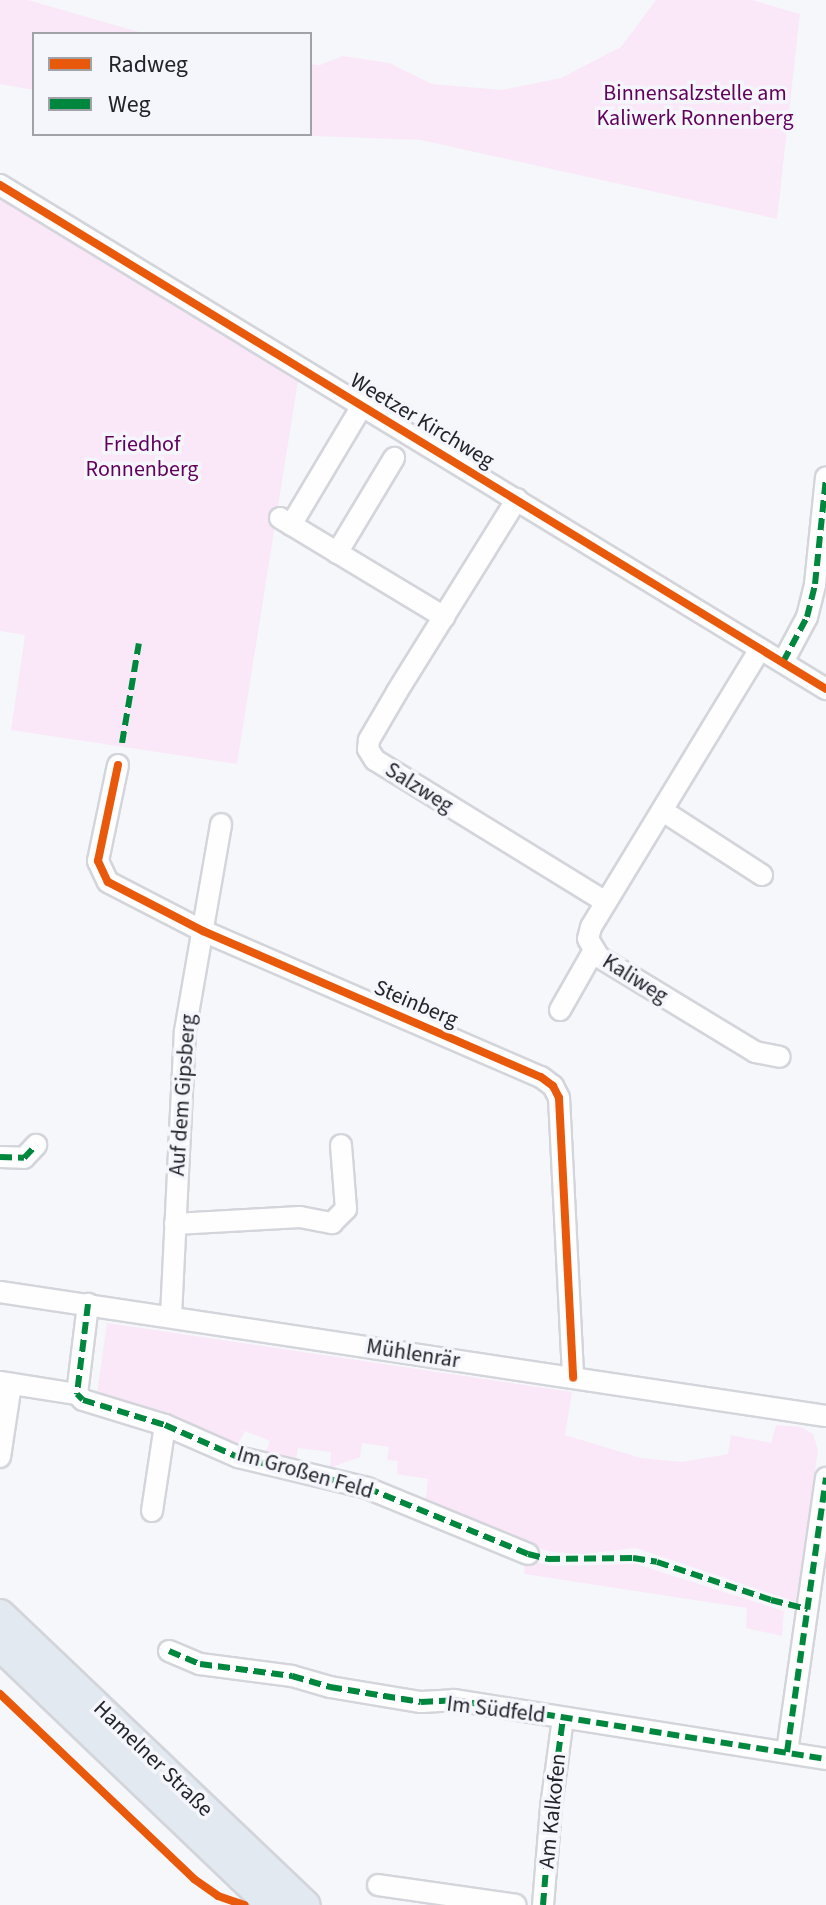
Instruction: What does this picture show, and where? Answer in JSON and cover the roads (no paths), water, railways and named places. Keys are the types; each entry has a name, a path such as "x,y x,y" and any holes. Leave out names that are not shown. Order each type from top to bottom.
{"highway":[{"name":"Hamelner Straße","path":"0,1614 306,1905"},
{"path":"0,1646 271,1905"}],"street":[{"name":"Weetzer Kirchweg","path":"0,185 826,689"},
{"path":"362,406 285,522 444,617"},
{"path":"337,553 394,458"},
{"path":"783,662 807,617 815,584 826,478"},
{"name":"Salzweg","path":"517,499 369,740 371,756 606,902"},
{"name":"Kaliweg","path":"760,649 591,927 588,939 593,952 755,1052 780,1057"},
{"name":"Steinberg","path":"118,765 98,861 108,882 203,931 553,1086 559,1098 573,1378"},
{"path":"663,811 762,875"},
{"name":"Auf dem Gipsberg","path":"171,1316 185,1031 221,824"},
{"path":"560,1010 593,952"},
{"path":"0,1157 24,1158 36,1145"},
{"path":"175,1224 300,1217 332,1223 346,1209 341,1145"},
{"name":"Mühlenrär","path":"0,1292 826,1416"},
{"path":"77,1394 88,1304"},
{"path":"0,1457 6,1383"},
{"name":"Im Großen Feld","path":"6,1383 77,1394 90,1403 165,1425 238,1457 367,1488 528,1554"},
{"path":"152,1511 165,1425"},
{"path":"787,1752 826,1478"},
{"name":"Im Südfeld","path":"169,1651 200,1664 292,1676 345,1690 421,1702 454,1700 826,1759"},
{"name":"Am Kalkofen","path":"543,1905 551,1807 563,1718"},
{"path":"378,1885 516,1905"}],"park label":[{"name":"Binnensalzstelle am Kaliwerk Ronnenberg","path":"695,106"},
{"name":"Friedhof Ronnenberg","path":"142,456"}]}
